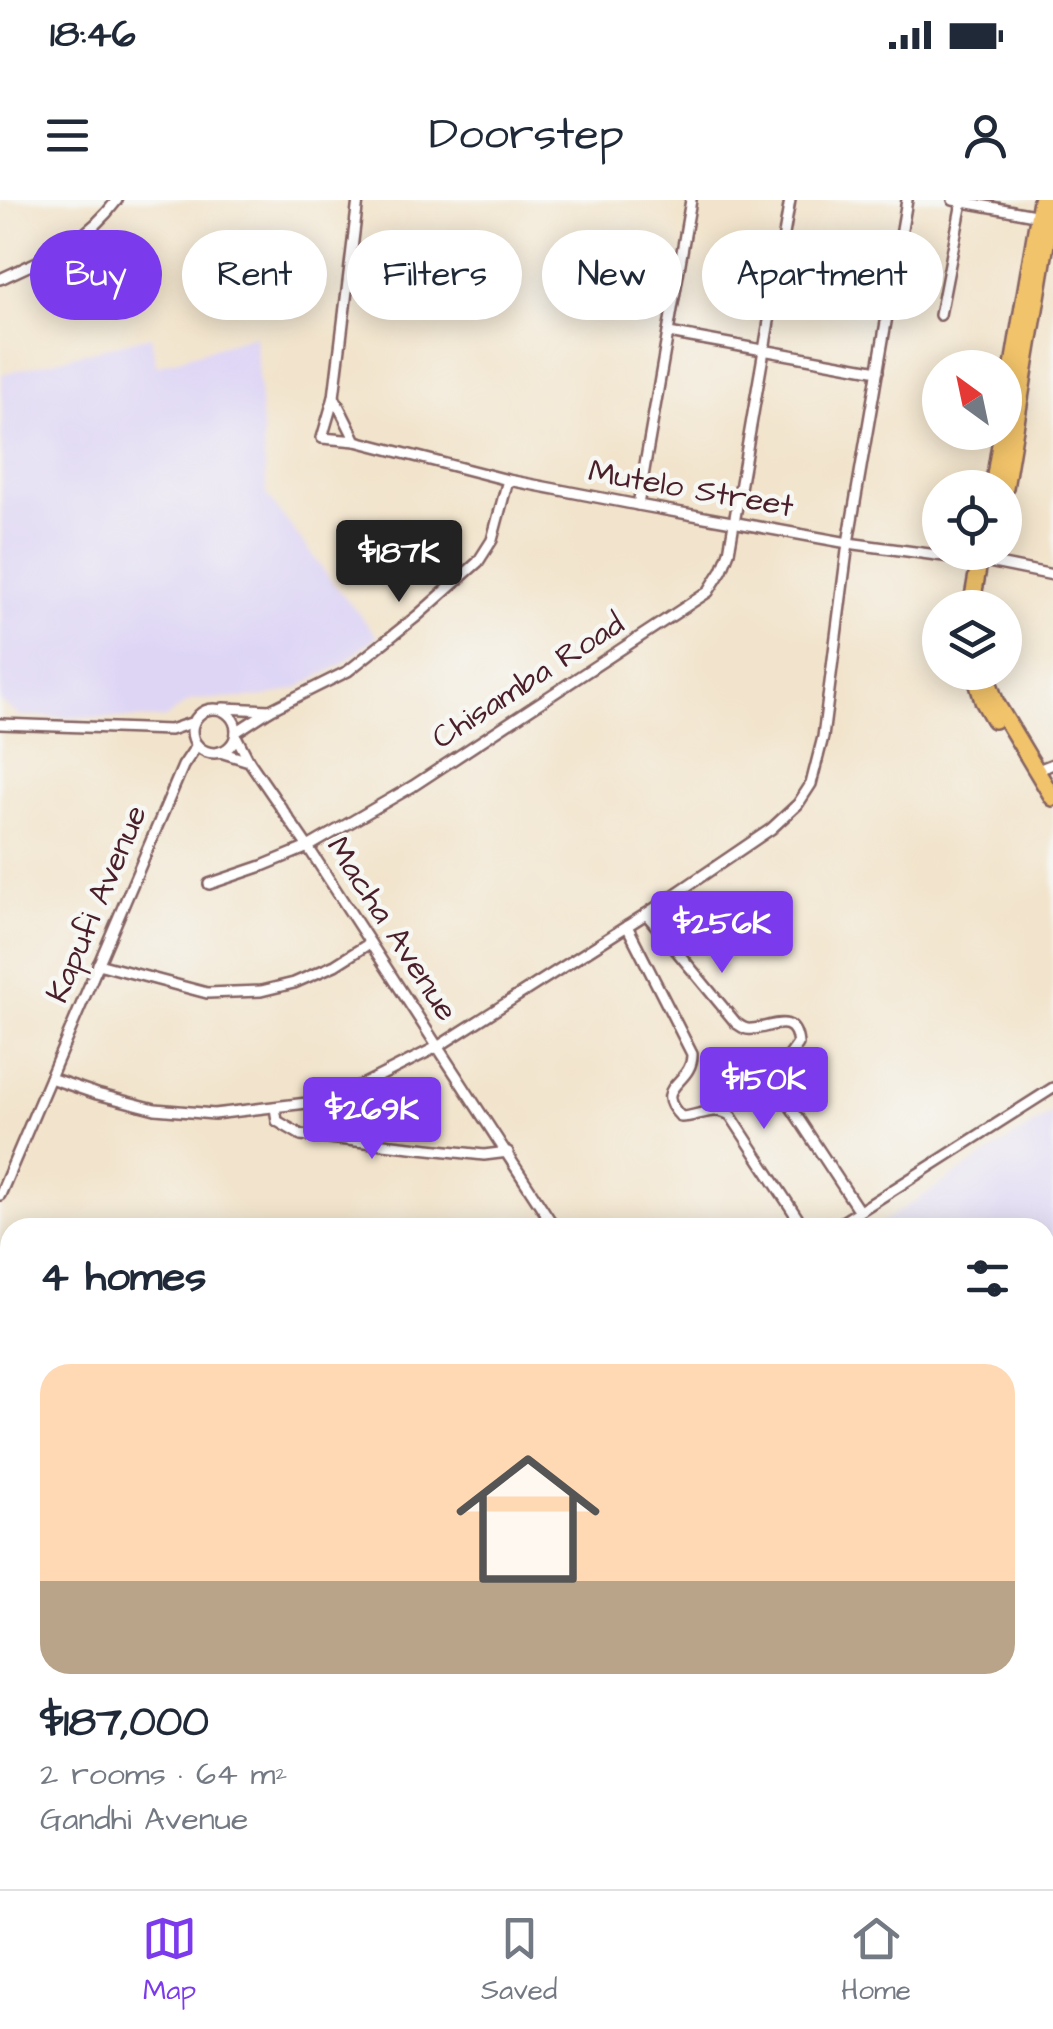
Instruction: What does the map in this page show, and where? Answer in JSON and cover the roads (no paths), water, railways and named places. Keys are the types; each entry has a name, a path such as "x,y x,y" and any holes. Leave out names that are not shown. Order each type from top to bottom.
{"highway":[{"path":"1018,350 1047,211"},
{"path":"1008,470 1047,211"},
{"path":"980,690 992,716 1045,778"},
{"path":"993,690 1006,720 1045,778"}],"street":[{"path":"0,279 75,242 98,224 117,200"},
{"path":"356,442 334,397 358,200"},
{"path":"638,505 691,200"},
{"name":"Chisamba Road","path":"209,884 308,846 413,786 708,592 722,570 734,522 790,200"},
{"path":"50,1078 156,1109 214,1114 306,1103 362,1085 438,1046 646,914 771,829 798,804 810,784 822,737 848,542 908,200"},
{"path":"943,297 958,201 1047,211"},
{"path":"668,332 878,371"},
{"name":"Mutelo Street","path":"334,397 322,438 356,442 508,480 638,505 848,542 922,550"},
{"path":"220,752 236,734 270,710 348,670 478,562 492,540 508,480"},
{"name":"Mutelo Street","path":"1022,567 1053,575"},
{"path":"0,724 170,730 216,709 270,710"},
{"path":"216,709 233,719 236,734"},
{"path":"194,722 192,735 196,744"},
{"path":"170,730 212,753 249,761"},
{"name":"Macha Avenue","path":"236,734 249,761 549,1218"},
{"name":"Kapufi Avenue","path":"0,1195 196,744"},
{"path":"646,914 736,1023 752,1029 774,1023 792,1028 798,1044 775,1076 775,1083 859,1211"},
{"path":"627,926 692,1054 690,1070 670,1094 676,1113 686,1118 723,1110 731,1116 797,1218"},
{"path":"98,964 207,992 261,991 294,983 370,943"},
{"path":"848,1218 1053,1088"},
{"path":"275,1108 277,1120 301,1136 484,1155 508,1152"}]}
